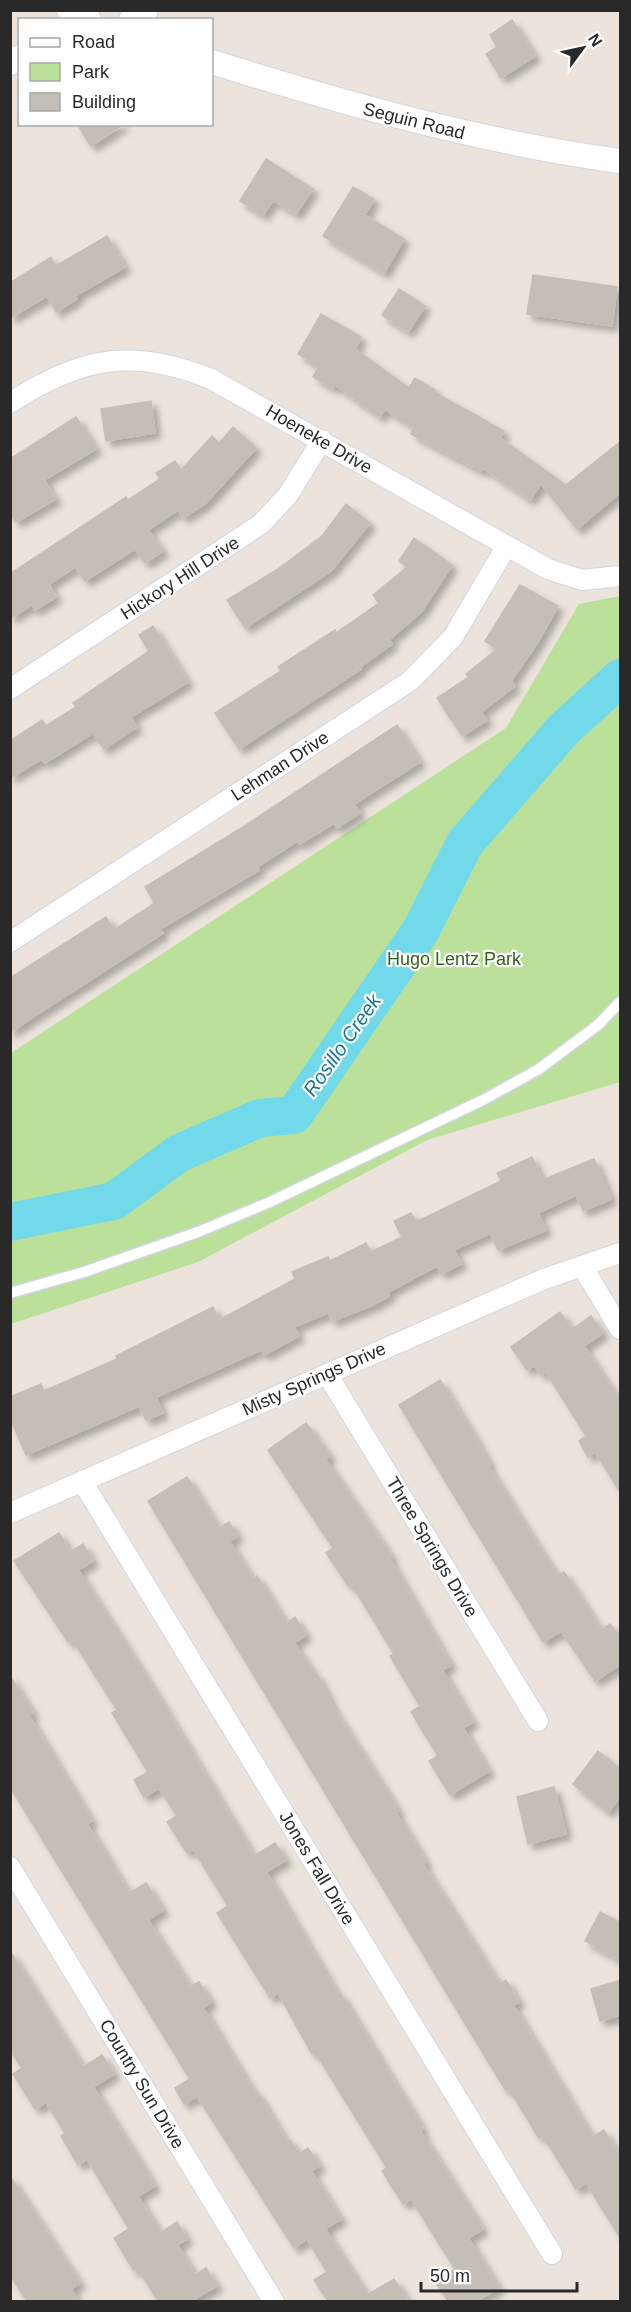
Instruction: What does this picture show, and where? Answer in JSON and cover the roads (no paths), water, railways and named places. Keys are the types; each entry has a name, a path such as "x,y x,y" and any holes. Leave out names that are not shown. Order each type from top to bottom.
{"street":[{"name":"Seguin Road","path":"213,63 332,100 477,136 621,161"},
{"name":"Hoeneke Drive","path":"10,403 38,385 73,369 110,361 148,360 185,368 211,379 322,440 548,569 582,580 621,576"},
{"name":"Hickory Hill Drive","path":"10,689 261,524 288,495 322,440"},
{"name":"Lehman Drive","path":"10,942 410,681 453,637 506,547"},
{"name":"Misty Springs Drive","path":"10,1513 544,1279 621,1253"},
{"path":"582,1266 621,1329"},
{"name":"Three Springs Drive","path":"327,1374 538,1721"},
{"name":"Jones Fall Drive","path":"82,1481 552,2254"},
{"name":"Country Sun Drive","path":"10,1867 274,2301"}],"lane":[{"path":"10,1293 84,1272 198,1232 270,1202 484,1099 539,1069 598,1025 621,1002"}],"waterway":[{"name":"Rosillo Creek","path":"10,1222 114,1201 179,1153 260,1118 294,1115 421,930 465,843 564,729 620,678"}],"park label":[{"name":"Hugo Lentz Park","path":"454,959"}]}
